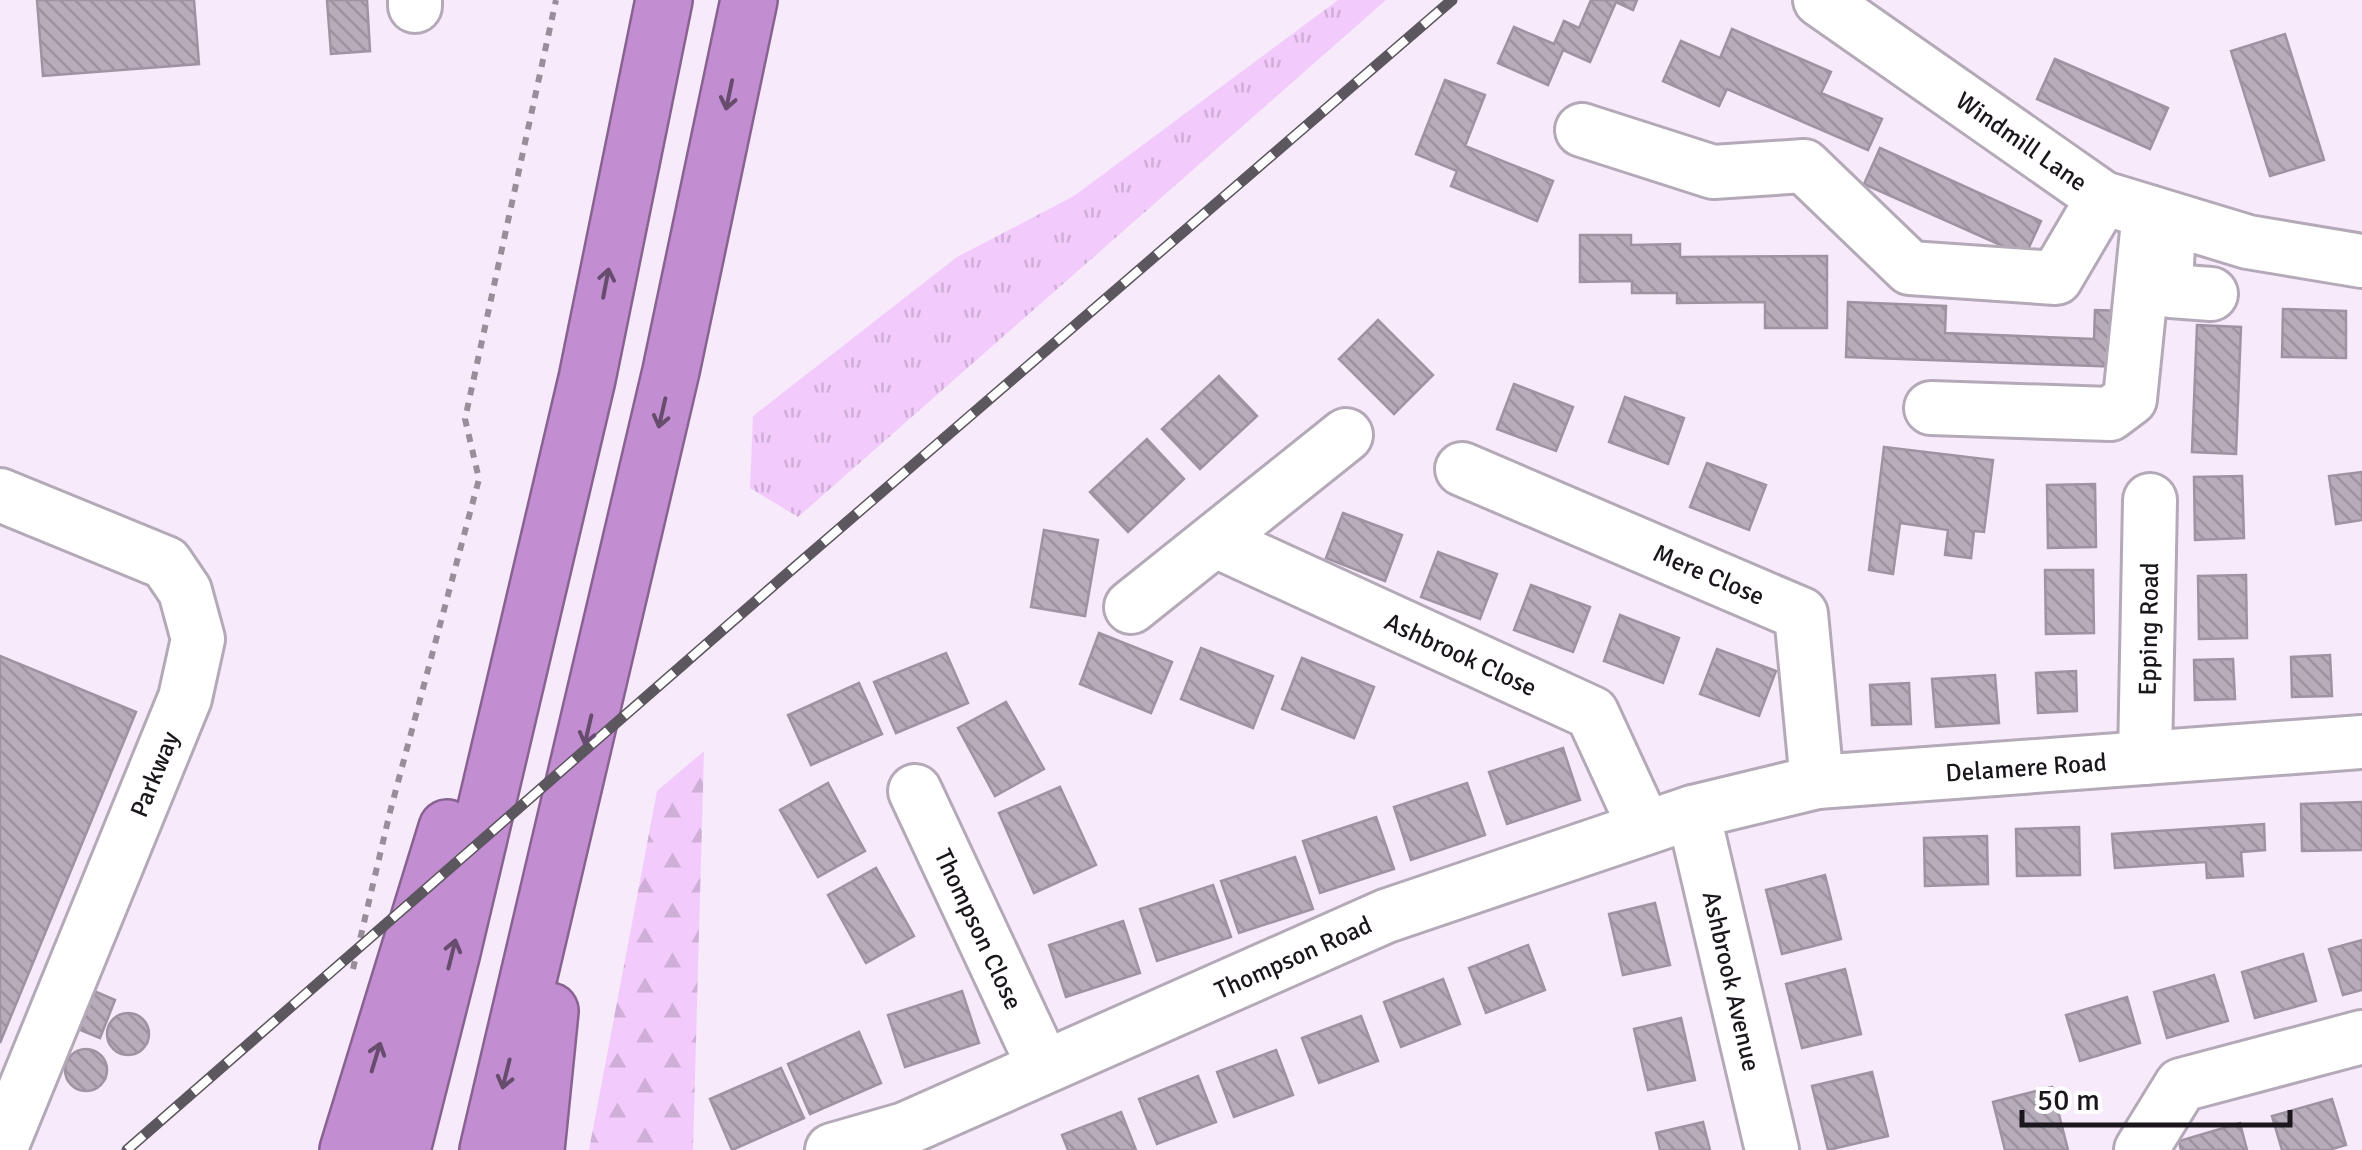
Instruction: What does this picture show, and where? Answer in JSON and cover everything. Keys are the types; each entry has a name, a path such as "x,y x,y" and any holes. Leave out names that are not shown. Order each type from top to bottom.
{"highway":[{"path":"402,1150 587,379 664,0"},
{"path":"488,1150 671,371 749,0"},
{"path":"348,1150 587,379"},
{"path":"536,1150 570,809"}],"street":[{"name":"Windmill Lane","path":"1820,0 2140,209 2248,242 2362,261"},
{"path":"1582,130 1713,172 1804,166 1910,268 2056,278 2140,209"},
{"path":"2140,209 2171,291 2210,294"},
{"path":"1931,408 2110,414 2130,399 2140,209"},
{"path":"1131,607 1346,435"},
{"name":"Mere Close","path":"1462,468 1801,614 1816,782"},
{"name":"Parkway","path":"0,495 166,564 185,591 198,640 185,698 0,1150"},
{"name":"Epping Road","path":"2146,758 2150,500"},
{"name":"Ashbrook Close","path":"1216,541 1592,714 1669,820"},
{"name":"Delamere Road","path":"1669,820 1816,782 2362,742"},
{"name":"Thompson Close","path":"915,791 1044,1068"},
{"name":"Thompson Road","path":"832,1150 904,1140 1044,1068 1386,916 1669,820"},
{"name":"Ashbrook Avenue","path":"1669,820 1772,1150"},
{"path":"2141,1150 2181,1086 2362,1037"}],"path":[{"path":"350,982 390,812 479,479 464,419 556,0"}],"green space":[{"path":"1338,0 1386,0 798,517 750,488 753,416 957,257 1074,196"},
{"path":"704,751 693,1150 589,1150 657,791"}],"building":[{"path":"37,0 194,0 199,64 43,76"},
{"path":"327,0 367,0 370,51 331,54"},
{"path":"1591,0 1637,0 1633,10 1616,2 1590,62 1563,50 1548,85 1498,63 1514,27 1554,44 1564,21 1579,28"},
{"path":"1732,29 1831,72 1821,93 1882,119 1868,150 1727,89 1719,106 1663,81 1681,41 1720,58"},
{"path":"2285,34 2324,160 2270,176 2231,51"},
{"path":"2055,59 2168,108 2150,149 2037,99"},
{"path":"1445,80 1485,95 1465,146 1553,181 1537,221 1451,186 1457,171 1416,154"},
{"path":"1880,148 2041,221 2025,256 1864,184"},
{"path":"1580,235 1631,235 1631,245 1680,244 1680,257 1827,256 1827,328 1765,328 1765,302 1677,303 1677,293 1632,293 1632,281 1580,282"},
{"path":"1848,302 1946,306 1945,333 2094,339 2095,310 2124,311 2122,367 1846,357"},
{"path":"2283,309 2346,311 2346,358 2282,357"},
{"path":"1378,320 1433,375 1394,414 1339,359"},
{"path":"2197,325 2241,327 2236,454 2192,452"},
{"path":"1219,376 1257,416 1200,469 1162,429"},
{"path":"1514,384 1573,407 1556,451 1497,429"},
{"path":"1625,397 1684,418 1668,464 1609,442"},
{"path":"1147,439 1184,479 1128,532 1090,492"},
{"path":"1884,447 1993,460 1984,532 1974,531 1971,558 1945,555 1948,530 1900,523 1893,574 1869,570"},
{"path":"1707,463 1766,485 1749,530 1690,507"},
{"path":"2362,472 2362,520 2336,524 2329,476"},
{"path":"2242,476 2244,538 2195,540 2194,477"},
{"path":"2095,484 2096,547 2048,548 2047,485"},
{"path":"1343,513 1402,535 1385,581 1326,558"},
{"path":"1044,530 1098,540 1085,616 1031,607"},
{"path":"1438,552 1497,574 1480,619 1421,597"},
{"path":"2045,570 2093,570 2094,633 2046,634"},
{"path":"2246,575 2247,638 2199,639 2198,576"},
{"path":"1531,585 1590,607 1573,652 1514,630"},
{"path":"1620,615 1679,638 1663,683 1604,661"},
{"path":"1099,633 1172,662 1151,713 1080,684"},
{"path":"1201,648 1273,676 1253,728 1181,699"},
{"path":"1717,649 1776,671 1759,716 1700,694"},
{"path":"946,653 968,703 896,733 874,682"},
{"path":"2330,655 2332,696 2292,697 2291,657"},
{"path":"0,656 136,712 0,1043"},
{"path":"1302,658 1374,687 1354,738 1282,709"},
{"path":"2233,659 2235,699 2195,700 2194,660"},
{"path":"2076,671 2077,711 2038,713 2036,673"},
{"path":"1995,675 1999,723 1936,727 1932,679"},
{"path":"859,683 882,734 811,765 788,715"},
{"path":"1909,683 1911,724 1872,725 1870,685"},
{"path":"1006,702 1044,769 995,796 958,728"},
{"path":"1563,748 1580,800 1507,824 1489,772"},
{"path":"828,783 865,851 818,877 780,810"},
{"path":"1467,783 1485,835 1411,860 1394,807"},
{"path":"1060,787 1096,865 1034,893 999,813"},
{"path":"2362,802 2362,850 2302,851 2301,804"},
{"path":"1376,817 1394,869 1320,893 1303,841"},
{"path":"2264,824 2265,850 2241,852 2243,876 2207,878 2206,862 2115,868 2112,834"},
{"path":"2079,827 2080,875 2017,876 2016,829"},
{"path":"1987,836 1988,884 1925,886 1924,838"},
{"path":"1295,857 1313,909 1239,933 1221,881"},
{"path":"876,868 914,936 866,963 828,895"},
{"path":"1825,875 1841,939 1782,954 1766,890"},
{"path":"1213,885 1231,937 1157,961 1140,909"},
{"path":"1655,903 1670,965 1623,975 1609,914"},
{"path":"1123,921 1140,973 1066,997 1049,945"},
{"path":"2362,940 2362,990 2343,995 2329,949"},
{"path":"1528,945 1545,990 1486,1013 1469,968"},
{"path":"2303,954 2316,1001 2255,1018 2242,972"},
{"path":"1845,969 1861,1034 1802,1048 1786,984"},
{"path":"2214,975 2228,1021 2167,1038 2154,992"},
{"path":"1443,979 1460,1024 1401,1047 1384,1002"},
{"path":"87,988 115,1000 100,1038 71,1026"},
{"path":"962,991 979,1043 905,1067 888,1015"},
{"path":"2127,997 2140,1043 2080,1061 2066,1015"},
{"path":"128,1013 143,1019 149,1034 143,1049 128,1055 113,1049 107,1034 113,1019"},
{"path":"1361,1016 1378,1061 1319,1083 1302,1038"},
{"path":"1681,1018 1695,1080 1648,1090 1634,1029"},
{"path":"859,1032 881,1083 810,1114 788,1064"},
{"path":"86,1049 101,1055 107,1070 101,1085 86,1091 71,1085 65,1070 71,1055"},
{"path":"1276,1050 1293,1095 1234,1117 1217,1072"},
{"path":"781,1068 804,1118 732,1150 710,1099"},
{"path":"1872,1072 1888,1136 1828,1150 1812,1086"},
{"path":"1198,1076 1216,1122 1157,1144 1139,1099"},
{"path":"2052,1087 2068,1150 2005,1150 1993,1102"},
{"path":"2332,1099 2346,1145 2329,1150 2282,1150 2272,1116"},
{"path":"1121,1112 1136,1150 1068,1150 1062,1135"},
{"path":"1703,1122 1710,1150 1660,1150 1656,1133"},
{"path":"2240,1123 2247,1150 2181,1150 2179,1141"}],"railway":[{"path":"127,1150 1452,0"}]}
